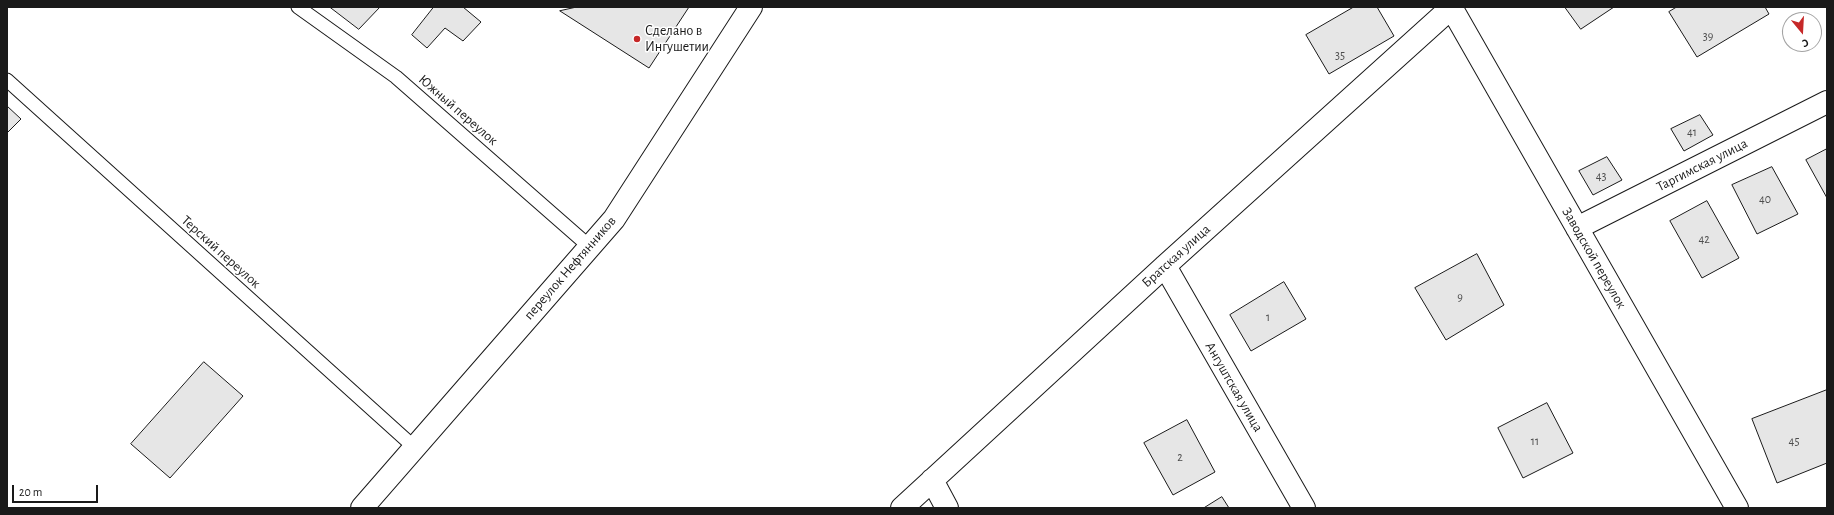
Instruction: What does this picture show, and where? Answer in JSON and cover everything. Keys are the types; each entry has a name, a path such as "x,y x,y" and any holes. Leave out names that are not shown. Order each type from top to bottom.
{"street":[{"name":"переулок Нефтянников","path":"362,508 614,219 751,7"},
{"name":"Заводской переулок","path":"1452,7 1737,508"},
{"name":"Братская улица","path":"902,508 1165,266 1452,7"},
{"name":"Таргимская улица","path":"1577,228 1827,102"},
{"name":"Ангуштская улица","path":"1165,266 1304,508"},
{"path":"932,480 947,508"}],"lane":[{"name":"Южный переулок","path":"298,7 396,77 590,247"},
{"name":"Терский переулок","path":"7,80 414,447"}],"building":[{"path":"330,7 380,7 359,29"},
{"path":"434,7 463,7 481,22 463,41 445,28 427,48 412,35"},
{"name":"Сделано в Ингушетии","path":"577,7 689,7 649,68 560,11"},
{"path":"1354,7 1377,7 1394,36 1329,74 1306,35"},
{"path":"1565,7 1614,7 1581,29"},
{"path":"1677,7 1765,7 1769,14 1697,57 1669,12"},
{"path":"7,106 21,119 7,133"},
{"path":"1700,115 1713,135 1684,151 1671,129"},
{"path":"1827,149 1827,198 1806,160"},
{"path":"1607,157 1622,180 1593,195 1579,171"},
{"path":"1772,167 1798,214 1757,234 1732,185"},
{"path":"1707,201 1739,258 1702,278 1670,221"},
{"path":"1477,254 1504,305 1446,340 1415,288"},
{"path":"1284,282 1306,319 1251,351 1230,315"},
{"path":"204,362 243,396 170,478 131,444"},
{"path":"1827,390 1827,463 1777,483 1752,419"},
{"path":"1547,403 1573,453 1523,478 1498,428"},
{"path":"1187,420 1215,472 1173,495 1144,443"},
{"path":"1222,497 1229,508 1204,508"}],"place":[{"name":"Сделано в Ингушетии","path":"637,39"}]}
